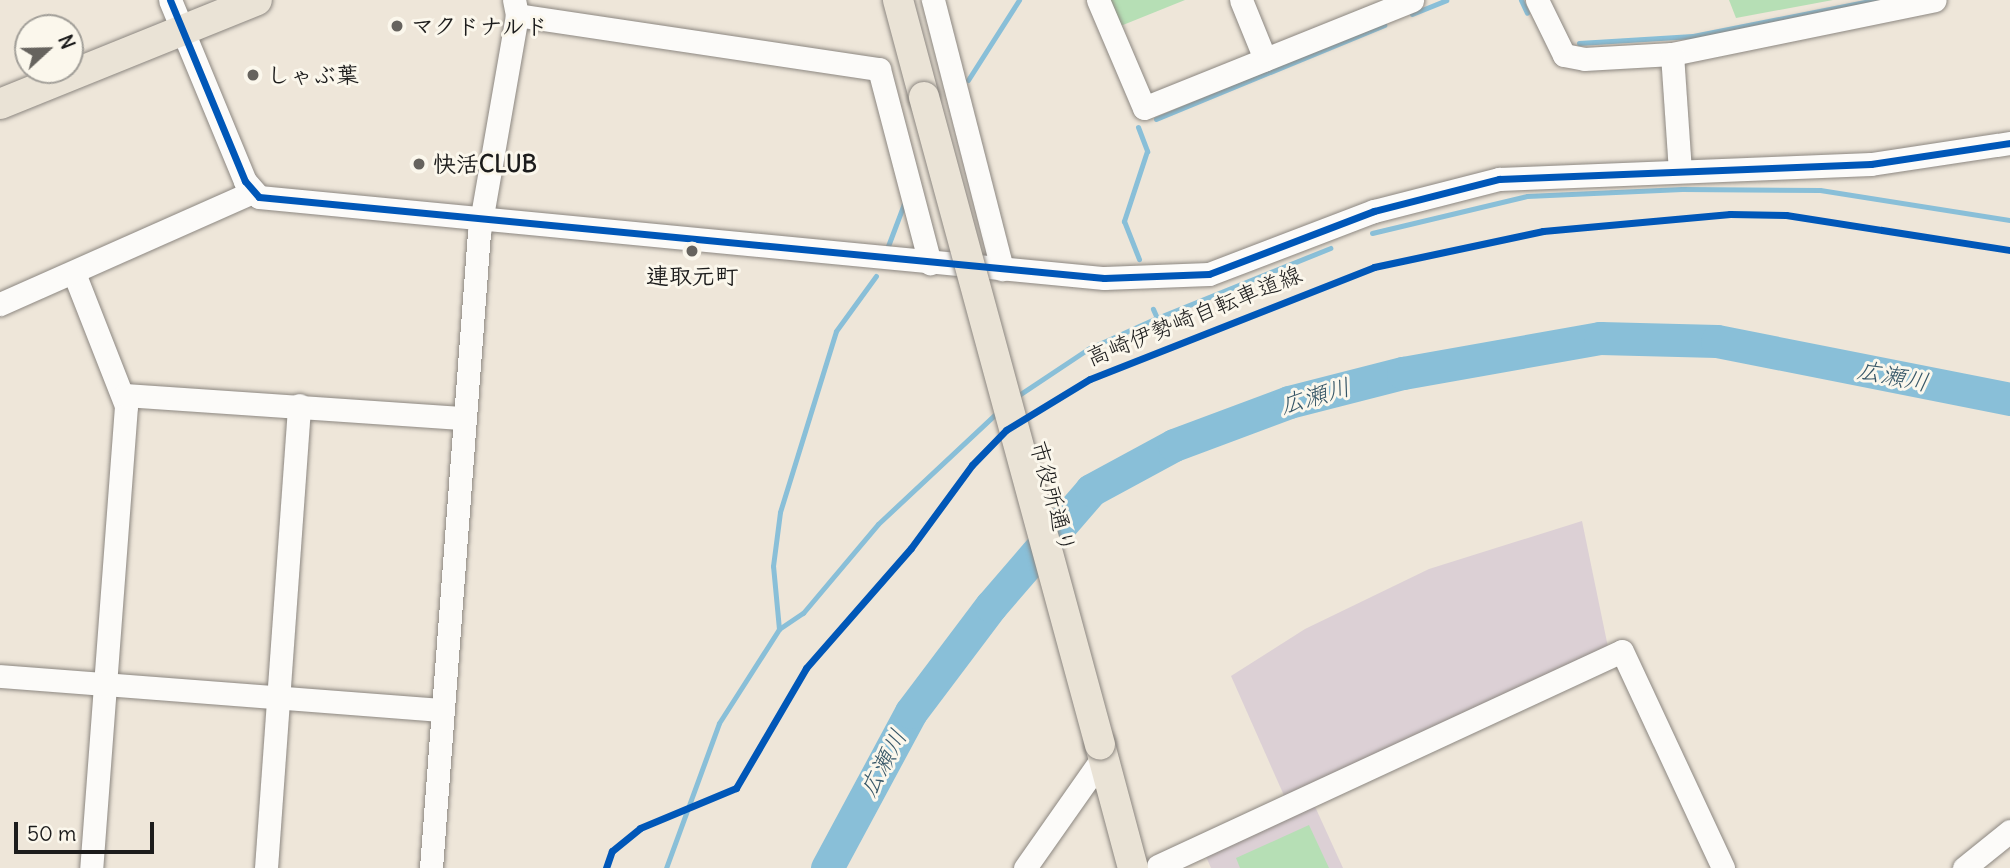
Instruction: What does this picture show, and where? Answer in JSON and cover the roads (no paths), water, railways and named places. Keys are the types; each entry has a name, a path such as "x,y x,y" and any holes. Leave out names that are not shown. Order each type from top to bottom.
{"main road":[{"path":"0,104 257,0"},
{"name":"市役所通り","path":"898,0 1103,757 1145,867"}],"street":[{"path":"170,0 251,193"},
{"path":"933,0 1002,269"},
{"path":"1098,0 1144,108 1412,0"},
{"path":"1241,0 1265,59"},
{"path":"1537,0 1564,55 1672,54 1935,0"},
{"path":"431,868 464,418 482,220 516,8 879,69 930,262"},
{"path":"1672,54 1680,170"},
{"path":"0,304 251,193 482,220 1002,269 1191,278 1452,189 1552,173 1871,164 2010,143"},
{"path":"74,273 125,395 91,868"},
{"path":"125,395 464,418"},
{"path":"265,868 299,405"},
{"path":"1145,867 1622,652 1721,868"},
{"path":"0,676 443,710"},
{"path":"1025,868 1103,757"},
{"path":"1964,868 2010,831"}],"waterway":[{"path":"968,80 1019,0"},
{"path":"1412,14 1446,0"},
{"path":"1521,0 1527,13"},
{"path":"1579,43 1693,36 1875,0"},
{"path":"1156,119 1384,25"},
{"path":"1138,127 1147,151 1124,221 1139,259"},
{"path":"1372,233 1527,196 1682,189 1820,190 2010,220"},
{"path":"888,246 905,201"},
{"path":"1157,318 1330,248"},
{"path":"666,868 719,723 779,629 773,566 780,512 836,331 876,276"},
{"path":"1016,397 1088,349 1157,318 1153,309"},
{"name":"広瀬川","path":"827,868 911,712 991,606 1091,490 1174,445 1289,402 1403,373 1600,338 1717,341 2010,399"},
{"path":"779,629 803,613 878,524 1000,410"}],"place":[{"name":"マクドナルド","path":"397,26"},
{"name":"しゃぶ葉","path":"253,75"},
{"name":"快活CLUB","path":"419,164"},
{"name":"連取元町","path":"692,251"}]}
